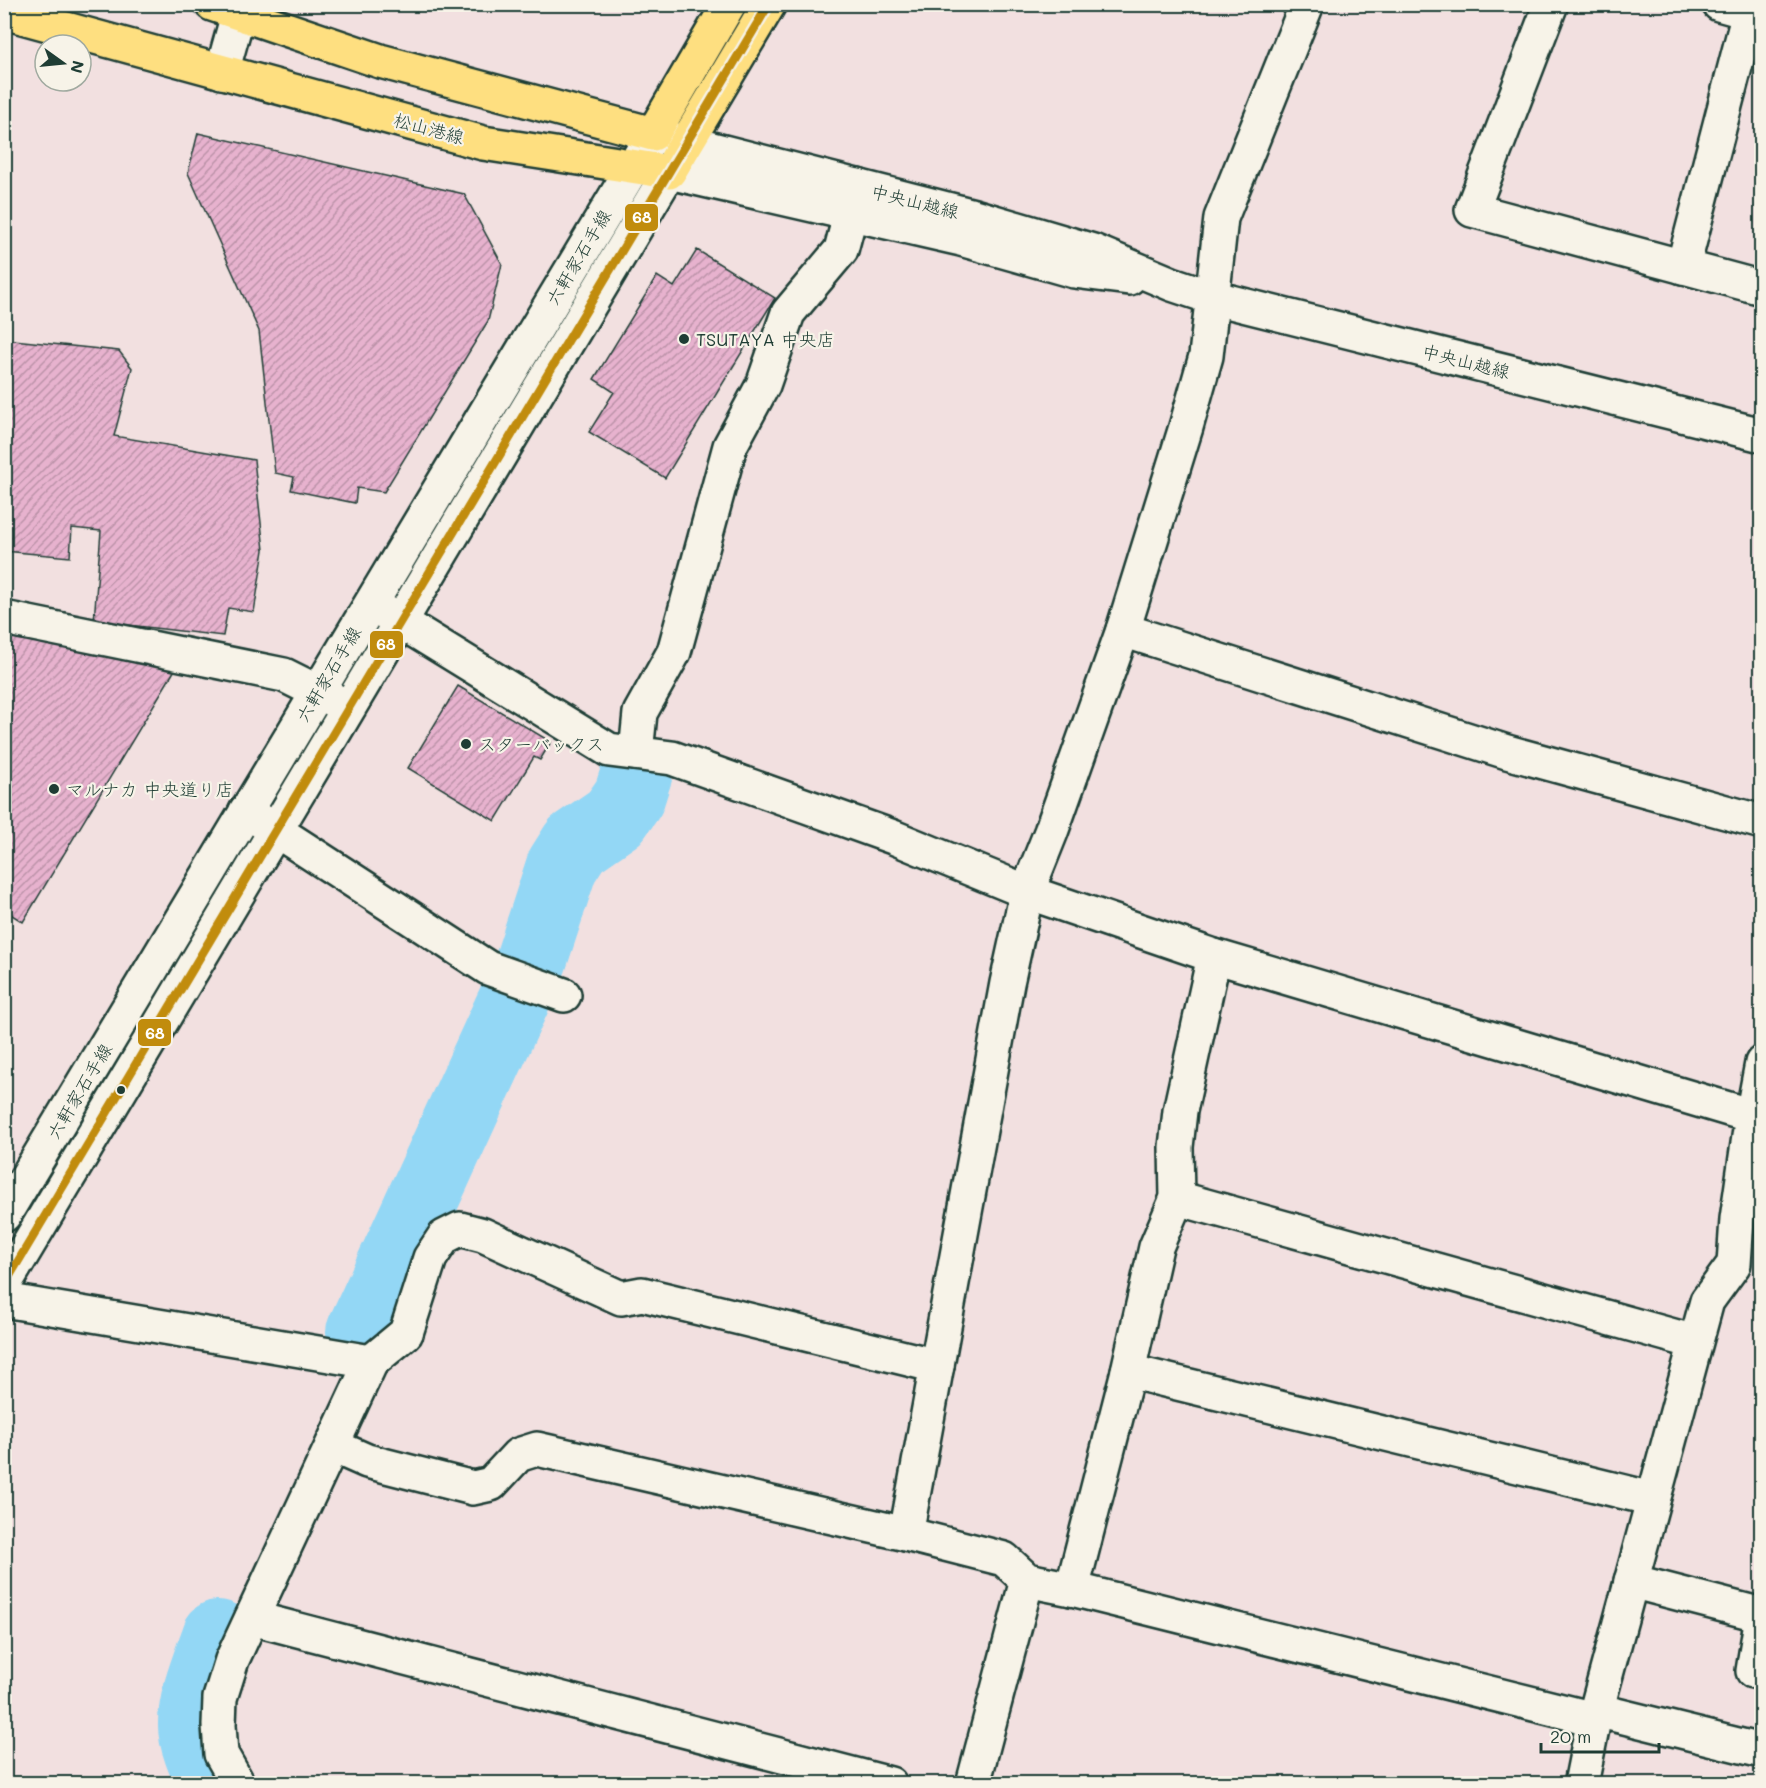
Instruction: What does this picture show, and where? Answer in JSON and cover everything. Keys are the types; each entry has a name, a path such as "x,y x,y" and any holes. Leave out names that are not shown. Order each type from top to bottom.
{"main road":[{"path":"231,7 380,61 653,134 729,4"},
{"path":"669,172 769,4"},
{"name":"松山港線","path":"16,11 222,72 483,143 669,172"}],"street":[{"path":"906,1534 1007,983 1027,892 1051,832 1123,630 1186,427 1206,356 1221,218 1307,4"},
{"path":"1551,4 1472,210 1761,288"},
{"path":"222,72 231,7"},
{"path":"1683,267 1743,11"},
{"name":"中央山越線","path":"653,134 687,142 961,239 1074,271 1172,284 1211,297 1761,435"},
{"name":"六軒家石手線","path":"4,1215 653,134"},
{"name":"中央山越線","path":"669,172 854,200"},
{"name":"六軒家石手線","path":"4,1285 669,172"},
{"path":"636,753 640,713 674,652 730,446 763,385 788,313 841,250 854,200"},
{"path":"370,603 609,750 672,758 893,837 1027,892 1214,956 1752,1116"},
{"path":"4,618 284,675 349,708"},
{"path":"1123,630 1508,752 1761,822"},
{"path":"246,811 488,968 564,995"},
{"path":"1072,1589 1128,1371 1156,1247 1177,1198 1176,1147 1180,1111 1214,956"},
{"path":"1581,1784 1595,1715 1707,1301 1748,1261 1737,1219 1761,1063"},
{"path":"1177,1198 1695,1342"},
{"path":"238,1784 221,1754 219,1725 220,1698 232,1660 371,1362 406,1333 430,1258 444,1237 460,1229 483,1235 621,1298 642,1294 937,1365"},
{"path":"4,1300 371,1362"},
{"path":"1128,1371 1653,1499"},
{"path":"333,1446 367,1461 473,1488 491,1484 518,1455 537,1449 906,1534 1004,1559 1027,1580 1595,1715 1761,1751"},
{"path":"973,1784 1027,1580"},
{"path":"1631,1581 1761,1616 1753,1671"},
{"path":"252,1618 890,1784"}],"building":[{"path":"198,133 464,194 502,264 488,321 384,492 357,488 355,503 291,490 294,477 275,473 259,331 188,173"},
{"name":"TSUTAYA 中央店","path":"697,250 775,298 665,478 589,432 614,392 594,379 657,276 674,287"},
{"path":"4,339 119,351 132,368 114,436 254,460 264,550 254,612 228,608 223,636 94,621 101,531 72,528 70,557 4,551"},
{"name":"マルナカ 中央道り店","path":"4,631 176,668 23,922 4,910"},
{"path":"458,686 551,742 540,760 534,757 495,821 408,768"}],"waterway":[{"path":"531,961 562,866 576,844 615,817 629,797 637,772"},
{"path":"362,1332 515,998"},
{"path":"213,1784 198,1748 194,1715 206,1669 218,1636"}],"transit line":[{"name":"68","path":"4,1285 769,4"}],"place":[{"name":"TSUTAYA 中央店","path":"684,339"},
{"name":"スターバックス","path":"466,744"},
{"name":"マルナカ 中央道り店","path":"54,789"}]}
